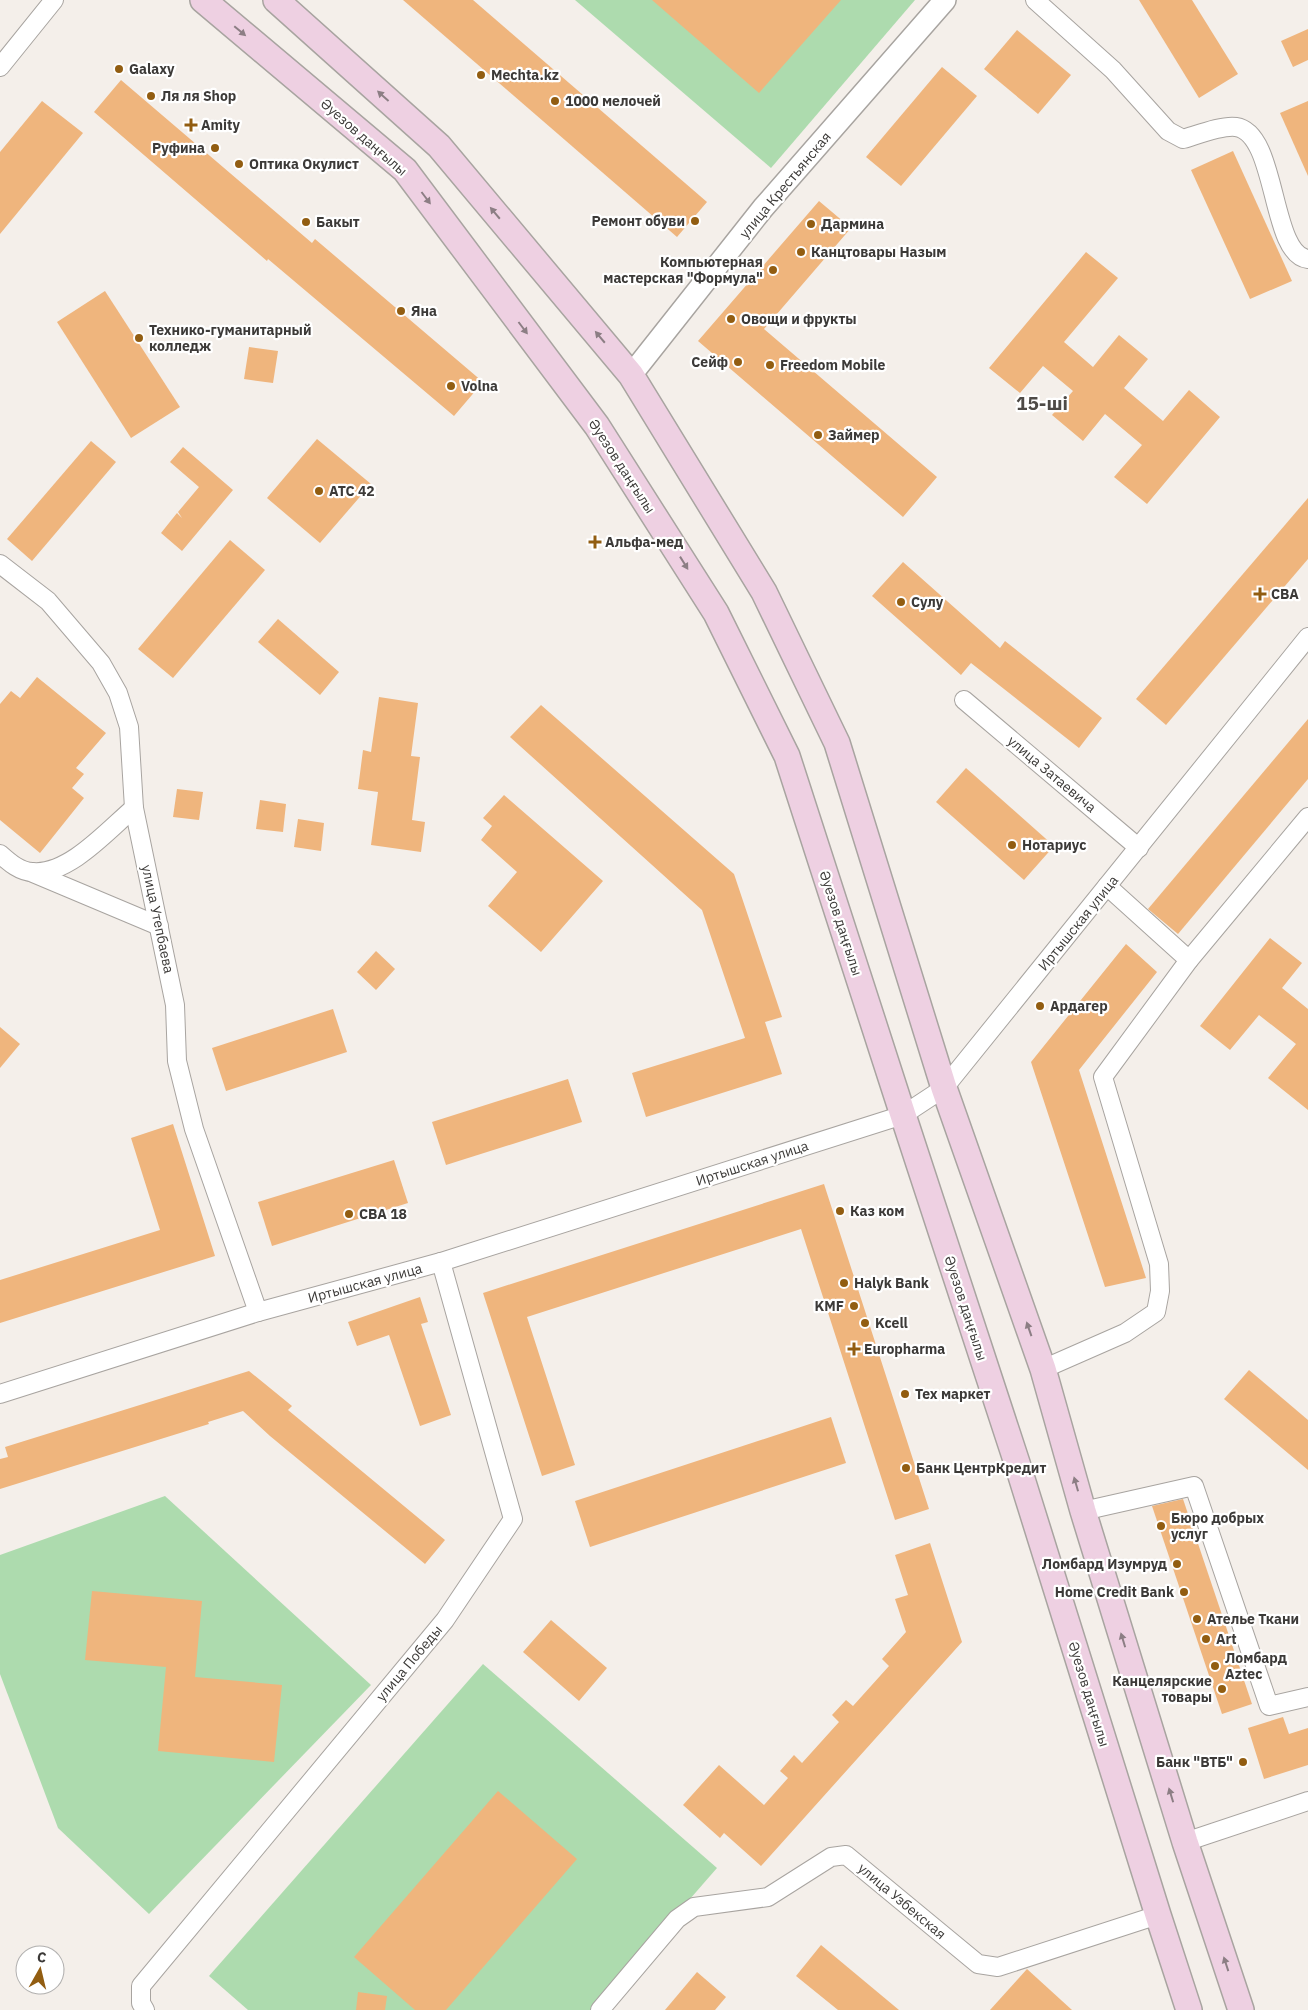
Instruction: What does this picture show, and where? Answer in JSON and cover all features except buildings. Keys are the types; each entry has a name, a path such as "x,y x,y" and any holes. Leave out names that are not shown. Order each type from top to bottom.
{"main road":[{"name":"Әуезов даңғылы","path":"203,0 405,170 597,426 716,613 787,756 902,1115 1017,1463 1189,2010"},
{"path":"276,0 439,146 631,375 764,592 837,743 944,1088 1043,1369 1083,1510 1185,1842 1241,2010"}],"street":[{"path":"0,67 54,0"},
{"name":"улица Крестьянская","path":"631,375 763,208 945,0"},
{"path":"1035,0 1113,70 1168,131 1183,139 1234,126 1246,130 1260,148 1276,208 1289,241 1296,253 1308,259"},
{"name":"улица Утепбаева","path":"0,564 48,601 101,663 118,693 129,727 134,808 175,1005 177,1062 194,1129 258,1312"},
{"name":"Иртышская улица","path":"0,1394 258,1312 441,1262 902,1115 944,1088 1308,637"},
{"name":"улица Затаевича","path":"964,700 1139,848"},
{"path":"32,872 55,869 72,862 134,808"},
{"path":"1043,1369 1125,1333 1156,1312 1160,1291 1159,1264 1103,1077 1188,960 1308,817"},
{"path":"0,854 11,864 159,926"},
{"path":"1107,886 1188,960"},
{"name":"улица Победы","path":"145,2010 141,2003 141,1986 445,1620 512,1519 441,1262"},
{"path":"1083,1510 1194,1486 1269,1706 1308,1697"},
{"path":"1185,1842 1308,1801"},
{"name":"улица Узбекская","path":"600,2010 677,1919 694,1908 768,1897 831,1857 846,1855 978,1964 998,1967 1158,1915"}],"green space":[{"path":"575,0 915,0 771,168"},
{"path":"165,1496 371,1685 149,1914 58,1828 0,1674 0,1555"},
{"path":"483,1664 717,1868 593,2010 248,2010 209,1976"}],"place":[{"name":"Galaxy","path":"119,69"},
{"name":"Mechta.kz","path":"481,75"},
{"name":"Ля ля Shop","path":"151,96"},
{"name":"1000 мелочей","path":"555,101"},
{"name":"Amity","path":"191,125"},
{"name":"Руфина","path":"215,148"},
{"name":"Оптика Окулист","path":"239,164"},
{"name":"Ремонт обуви","path":"695,221"},
{"name":"Бакыт","path":"306,222"},
{"name":"Дармина","path":"811,224"},
{"name":"Канцтовары Назым","path":"801,252"},
{"name":"Компьютерная мастерская \"Формула\"","path":"773,270"},
{"name":"Яна","path":"401,311"},
{"name":"Овощи и фрукты","path":"731,319"},
{"name":"Технико-гуманитарный колледж","path":"139,338"},
{"name":"Сейф","path":"738,362"},
{"name":"Freedom Mobile","path":"770,365"},
{"name":"Volna","path":"451,386"},
{"name":"Займер","path":"818,435"},
{"name":"АТС 42","path":"319,491"},
{"name":"Альфа-мед","path":"595,542"},
{"name":"СВА","path":"1260,594"},
{"name":"Сулу","path":"901,602"},
{"name":"Нотариус","path":"1012,845"},
{"name":"Ардагер","path":"1040,1006"},
{"name":"Каз ком","path":"840,1211"},
{"name":"СВА 18","path":"349,1214"},
{"name":"Halyk Bank","path":"844,1283"},
{"name":"KMF","path":"854,1306"},
{"name":"Kcell","path":"865,1323"},
{"name":"Europharma","path":"854,1349"},
{"name":"Тех маркет","path":"905,1394"},
{"name":"Банк ЦентрКредит","path":"906,1468"},
{"name":"Бюро добрых услуг","path":"1161,1526"},
{"name":"Ломбард Изумруд","path":"1177,1564"},
{"name":"Home Credit Bank","path":"1184,1592"},
{"name":"Ателье Ткани","path":"1197,1619"},
{"name":"Art","path":"1206,1639"},
{"name":"Ломбард Aztec","path":"1215,1666"},
{"name":"Канцелярские товары","path":"1222,1689"},
{"name":"Банк \"ВТБ\"","path":"1243,1762"}],"district":[{"name":"15-ші","path":"1042,403"}]}
